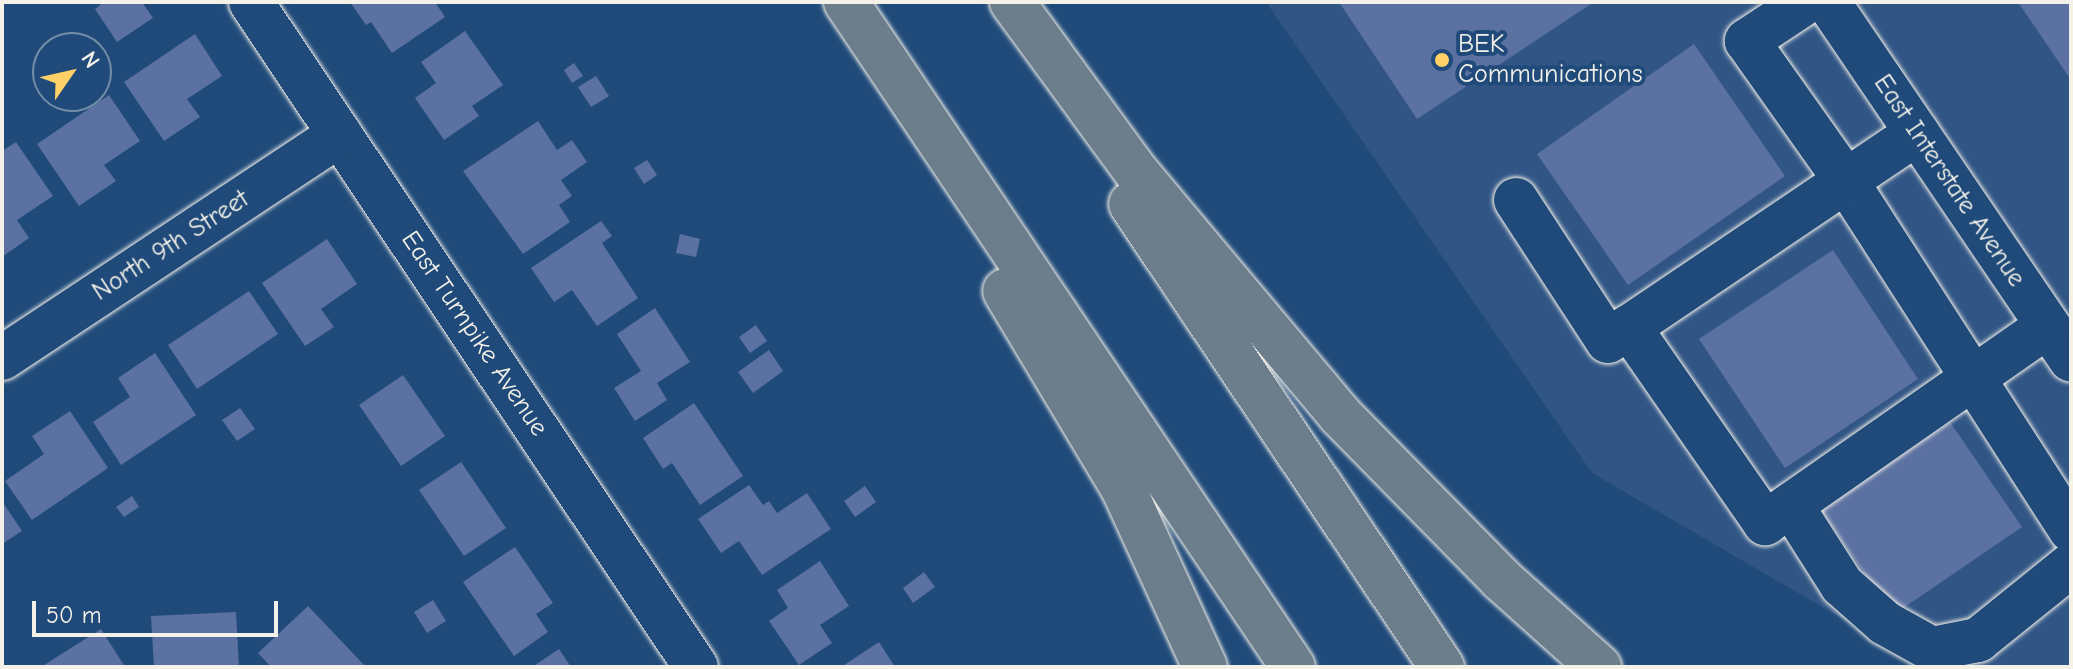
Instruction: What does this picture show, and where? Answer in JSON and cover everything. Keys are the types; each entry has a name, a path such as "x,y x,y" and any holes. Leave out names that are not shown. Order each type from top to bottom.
{"highway":[{"path":"821,2 1093,434 1155,554 1205,667"},
{"path":"846,2 1293,667"},
{"path":"995,2 1442,667"},
{"path":"1012,2 1138,174 1340,415 1501,579 1599,667"}],"street":[{"name":"East Turnpike Avenue","path":"251,2 696,667"},
{"path":"1806,2 1747,41 1846,181 2071,530"},
{"name":"East Interstate Avenue","path":"1828,2 2059,342"},
{"path":"1516,200 1608,341 1917,133"},
{"name":"North 9th Street","path":"2,358 340,134"},
{"path":"1629,327 1765,523 1975,377 2059,342"},
{"path":"1791,505 1842,585 1885,623 1932,649 1978,640 2071,565"}],"shaded area":[{"path":"1266,2 2071,2 2071,667 1925,667 1592,473"}],"building":[{"path":"104,2 142,2 153,18 117,42 95,9"},
{"path":"350,2 435,2 445,17 392,53 371,22 366,25"},
{"name":"BEK Communications","path":"1339,2 1594,2 1417,119"},
{"path":"2018,2 2071,2 2071,80"},
{"path":"465,31 503,85 472,106 479,116 444,140 415,98 436,83 421,62"},
{"path":"195,34 222,76 187,99 200,117 164,141 124,82"},
{"path":"1694,44 1785,176 1628,285 1537,154"},
{"path":"574,63 583,76 572,83 564,70"},
{"path":"596,76 609,96 591,107 578,87"},
{"path":"112,99 140,141 104,165 116,181 79,206 37,144 84,112 112,112"},
{"path":"538,121 557,150 572,140 587,162 561,180 572,196 559,205 570,222 523,254 463,171"},
{"path":"16,142 53,196 17,220 29,238 2,257 2,151"},
{"path":"647,160 657,175 644,184 634,168"},
{"path":"601,221 612,236 602,243 638,298 597,326 572,290 554,302 531,268"},
{"path":"680,234 700,239 696,257 676,253"},
{"path":"327,239 357,284 321,309 334,327 305,346 262,283"},
{"path":"1833,250 1918,379 1785,468 1699,339"},
{"path":"249,291 278,334 197,389 168,345"},
{"path":"655,308 690,362 657,383 667,400 635,421 614,388 641,371 617,334"},
{"path":"756,325 767,341 750,353 739,337"},
{"path":"769,350 783,371 753,393 738,372"},
{"path":"155,353 196,415 121,465 93,422 130,397 118,378"},
{"path":"403,375 445,436 401,466 359,405"},
{"path":"694,403 743,476 700,505 672,463 663,469 643,438"},
{"path":"240,408 255,429 237,441 222,420"},
{"path":"70,411 108,468 32,520 5,481 44,454 32,436"},
{"path":"1950,422 2022,527 1893,615 1821,510"},
{"path":"461,462 506,528 464,556 419,490"},
{"path":"749,485 763,505 769,501 777,513 807,493 831,529 762,575 739,541 721,553 698,519"},
{"path":"865,486 876,502 855,517 844,501"},
{"path":"132,496 139,507 124,517 116,507"},
{"path":"2,501 22,531 2,544"},
{"path":"515,547 553,603 536,614 548,632 514,656 463,582"},
{"path":"820,561 849,606 820,625 832,643 799,665 769,621 788,608 777,590"},
{"path":"924,572 935,587 913,603 903,588"},
{"path":"433,600 446,621 427,633 414,612"},
{"path":"308,606 366,667 271,667 258,653"},
{"path":"236,612 239,667 154,667 151,616"},
{"path":"101,629 125,667 41,667"},
{"path":"879,642 895,667 841,667"},
{"path":"559,649 571,667 532,667"}],"place":[{"name":"BEK Communications","path":"1442,60"}]}
